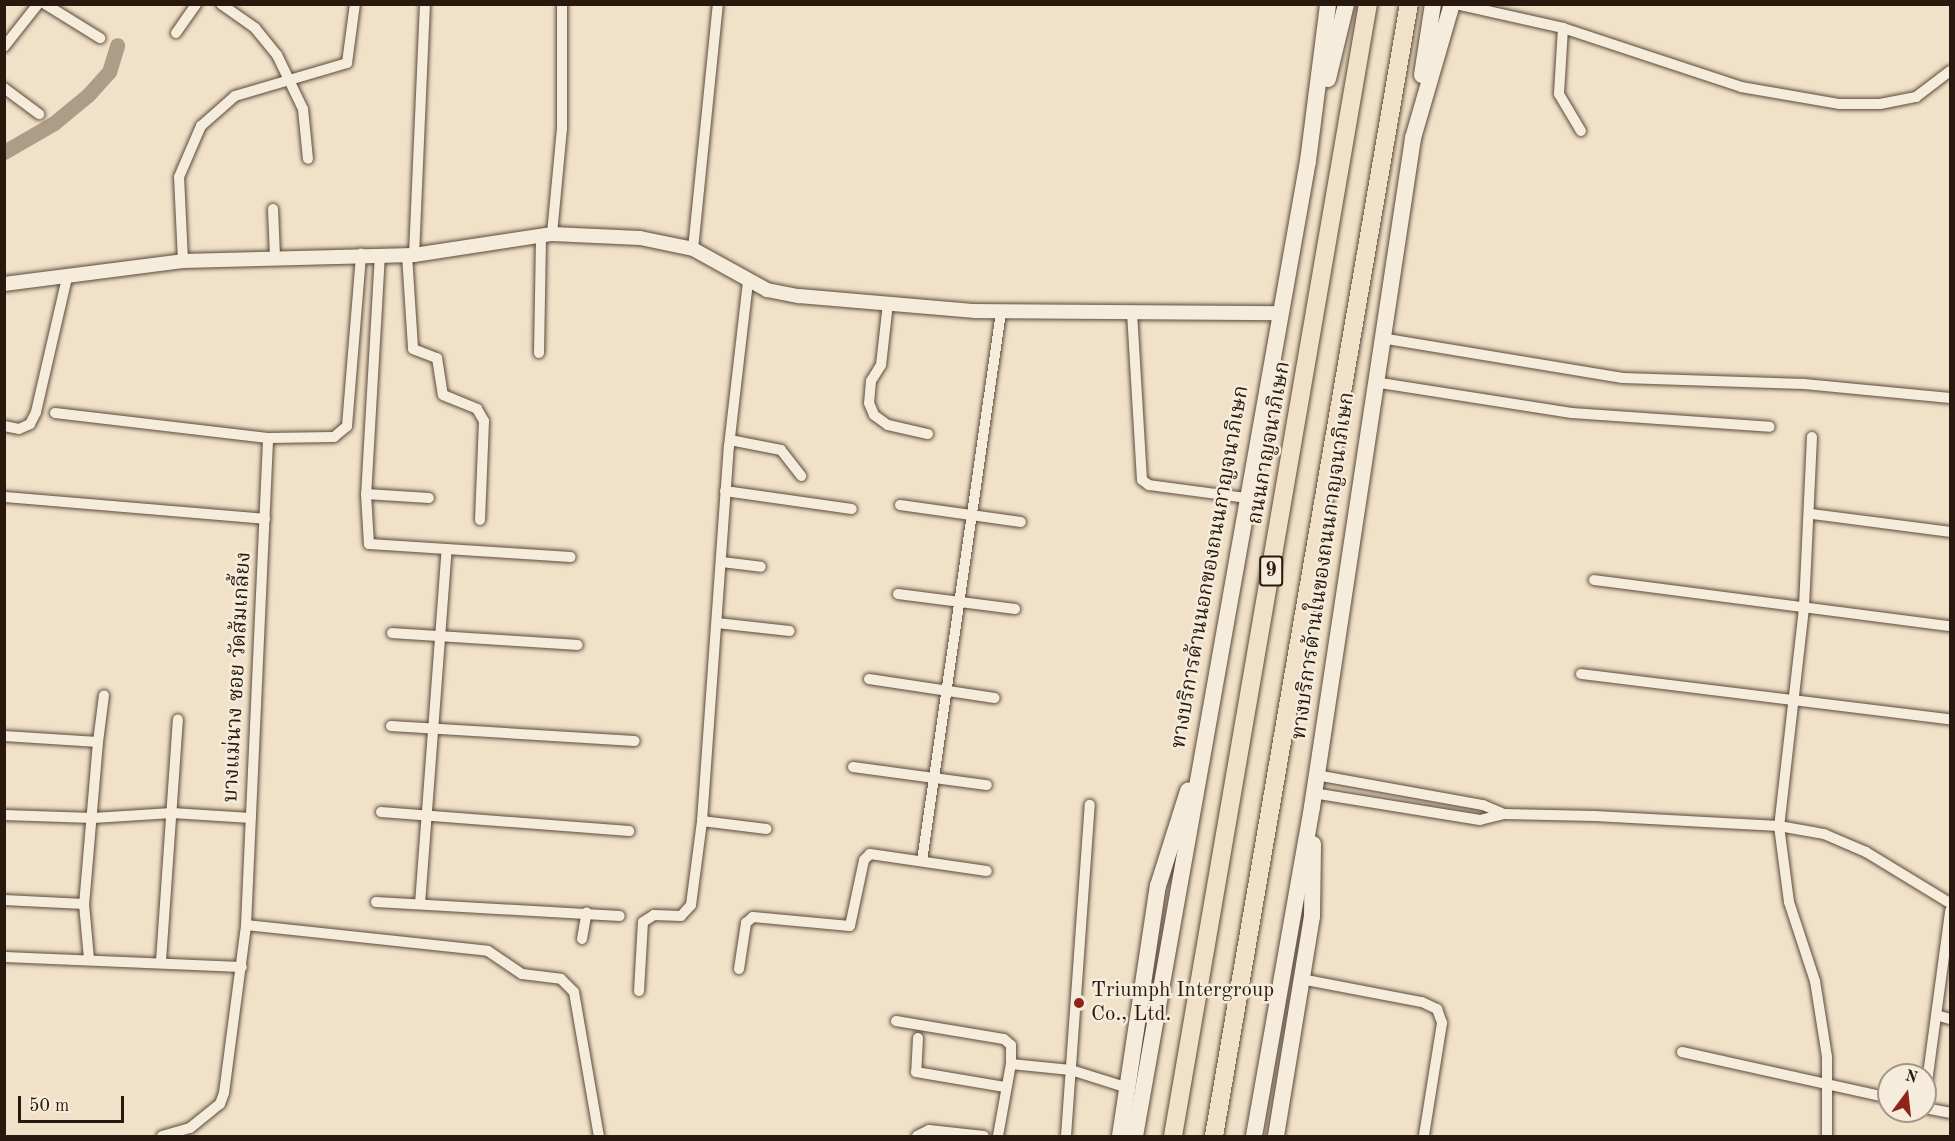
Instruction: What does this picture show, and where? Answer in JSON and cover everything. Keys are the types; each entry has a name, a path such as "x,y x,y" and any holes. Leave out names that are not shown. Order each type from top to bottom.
{"highway":[{"name":"ถนนกาญจนาภิเษก","path":"1173,1137 1368,4"},
{"name":"9","path":"1214,1137 1409,4"}],"main road":[{"name":"ทางบริการด้านนอกของถนนกาญจนาภิเษก","path":"1135,1137 1246,498 1308,161 1328,4"},
{"path":"1308,161 1346,4"},
{"path":"1413,138 1433,4"},
{"name":"ทางบริการด้านในของถนนกาญจนาภิเษก","path":"1254,1137 1316,775 1374,382 1413,138 1454,4"},
{"path":"1120,1137 1125,1087 1158,886 1170,838 1202,753"},
{"path":"1276,1137 1313,898 1312,800"}],"street":[{"path":"4,47 38,4"},
{"path":"45,4 62,9 100,38"},
{"path":"176,33 196,4"},
{"path":"221,4 266,38 303,109 308,159"},
{"path":"183,261 179,177 201,126 236,96 287,77 347,63 355,4"},
{"path":"424,4 411,255 413,349 436,358 443,394 477,409 484,421 480,520"},
{"path":"539,353 546,234 562,129 562,4"},
{"path":"693,249 718,4"},
{"path":"1454,4 1563,28 1741,87 1839,104 1880,104 1916,97 1950,71"},
{"path":"1563,28 1559,94 1581,131"},
{"path":"4,88 39,114"},
{"path":"273,208 275,256"},
{"path":"4,284 67,278 183,261 275,256 411,255 546,234 640,238 693,249 748,282 788,294 1001,312 1279,313"},
{"path":"55,413 268,438 334,437 347,426 361,254"},
{"path":"380,254 366,494 369,544 571,557"},
{"path":"4,426 19,429 30,424 36,412 67,278"},
{"path":"639,991 643,922 654,915 687,913 702,821 722,562 725,491 748,282"},
{"path":"888,303 881,365 871,381 869,403 874,415 888,425 928,434"},
{"path":"922,861 932,778 961,602 971,515 1001,312"},
{"path":"1132,312 1142,480 1149,484 1246,498"},
{"path":"1381,338 1623,378 1804,384 1950,398"},
{"path":"1374,382 1572,413 1770,427"},
{"path":"1812,437 1812,514 1804,608 1779,826 1789,902 1815,981 1827,1080 1827,1137"},
{"name":"บางแม่นาง ซอย วัดส้มเกลี้ยง","path":"162,1136 190,1132 220,1104 224,1093 246,925 268,438"},
{"path":"730,440 781,450 801,476"},
{"path":"725,491 852,509"},
{"path":"366,494 429,498"},
{"path":"4,497 265,519"},
{"path":"900,505 1021,522"},
{"path":"1812,514 1950,532"},
{"path":"420,904 431,728 447,549"},
{"path":"722,562 761,567"},
{"path":"1594,580 1950,626"},
{"path":"898,594 1015,609"},
{"path":"717,623 790,631"},
{"path":"392,633 578,645"},
{"path":"1581,674 1950,719"},
{"path":"869,679 995,698"},
{"path":"89,959 84,904 104,695"},
{"path":"161,961 178,720"},
{"path":"390,726 635,741"},
{"path":"4,736 98,742"},
{"path":"853,768 987,785"},
{"path":"1316,775 1483,805 1504,814"},
{"path":"1312,800 1480,820 1504,814 1779,826 1824,834 1866,852 1950,903"},
{"path":"1066,1137 1090,805"},
{"path":"381,812 629,831"},
{"path":"4,815 93,818 172,813 251,818"},
{"path":"702,821 767,829"},
{"path":"739,969 749,919 845,928 853,920 864,860 870,854 987,871"},
{"path":"4,900 84,904"},
{"path":"376,903 587,912 620,916"},
{"path":"1930,1063 1950,911"},
{"path":"582,939 587,912"},
{"path":"246,925 488,951 522,974 561,979 574,992 599,1137"},
{"path":"4,957 161,961 242,967"},
{"path":"1301,979 1422,1002 1437,1009 1442,1023 1424,1137"},
{"path":"1936,1015 1950,1019"},
{"path":"896,1021 1004,1039 1011,1045 1011,1064 1005,1087 998,1137"},
{"path":"918,1038 916,1072 1005,1087"},
{"path":"1682,1052 1827,1080 1877,1095"},
{"path":"1011,1064 1071,1070 1125,1087"},
{"path":"917,1137 929,1130 984,1137"}],"waterway":[{"path":"4,152 54,123 88,95 109,72 117,45"}],"place":[{"name":"Triumph Intergroup Co., Ltd.","path":"1079,1003"}]}
